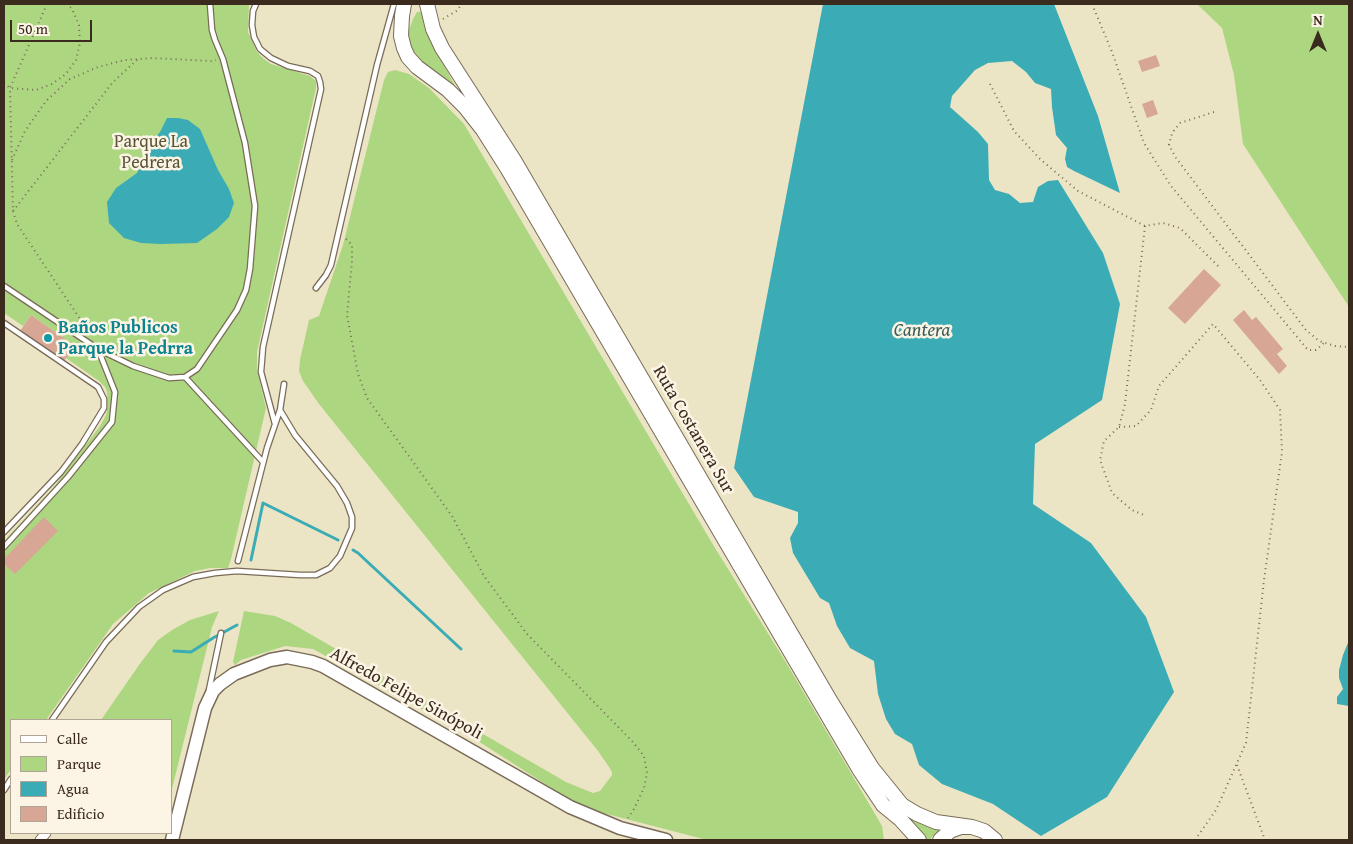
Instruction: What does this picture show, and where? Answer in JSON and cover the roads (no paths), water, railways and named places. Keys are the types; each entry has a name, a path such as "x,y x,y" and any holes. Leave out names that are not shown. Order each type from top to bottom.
{"main road":[{"name":"Ruta Costanera Sur","path":"404,4 401,36 408,57 417,67 454,96 483,130 859,769 883,805 900,819 920,840"},
{"name":"Ruta Costanera Sur","path":"427,4 431,24 442,48 514,160 831,702 872,768 902,805 936,822 984,830 995,840"},
{"path":"940,840 950,832 961,827 972,827"}],"street":[{"name":"Alfredo Felipe Sinópoli","path":"172,840 205,708 213,691 234,674 270,660 287,657 323,666 570,807 620,828 666,840"}],"lane":[{"path":"4,286 98,349 133,366 169,378 185,377 197,369 237,310 246,290 250,269 255,206 245,143 223,59 214,40 210,4"},
{"path":"256,4 253,11 252,25 254,37 260,49 270,58 288,66 310,71 318,76 321,89 263,347 261,372 275,424"},
{"path":"316,288 331,265 377,65 394,4"},
{"path":"4,323 98,387 104,399 104,408 82,444 61,472 4,532"},
{"path":"4,548 68,477 112,422 115,392 98,349"},
{"path":"185,377 264,462"},
{"path":"238,561 280,410 284,384"},
{"path":"53,719 106,642 139,607 163,590 193,577 237,570 316,575 330,568 340,556 352,528 352,518 347,503 337,486 294,435 280,410"},
{"path":"205,708 221,633"}],"water":[{"name":"Cantera","path":"823,4 1054,4 1098,116 1120,193 1067,167 1065,159 1067,148 1056,135 1051,89 1035,83 1026,72 1012,61 988,63 975,70 952,96 950,107 978,132 988,144 989,180 995,190 1009,194 1020,203 1033,202 1038,187 1048,181 1058,180 1103,253 1120,304 1102,400 1035,444 1033,504 1091,543 1146,617 1174,692 1107,797 1041,836 993,804 942,784 919,765 912,744 895,734 886,719 878,694 874,661 850,648 837,626 829,603 820,598 793,553 790,538 798,523 798,512 754,497 734,468"},
{"path":"167,118 188,120 200,129 234,203 229,217 217,229 197,243 141,243 124,238 109,223 107,202 116,188 137,173 150,144 160,132"},
{"path":"1349,640 1349,706 1337,704 1337,697 1343,689 1339,678 1339,670"}],"waterway":[{"path":"251,560 263,503 338,540"},
{"path":"353,550 461,649"},
{"path":"174,651 191,652 237,625"}],"place":[{"name":"Baños Publicos Parque la Pedrra","path":"48,338"}],"park label":[{"name":"Parque La Pedrera","path":"151,152"}]}
